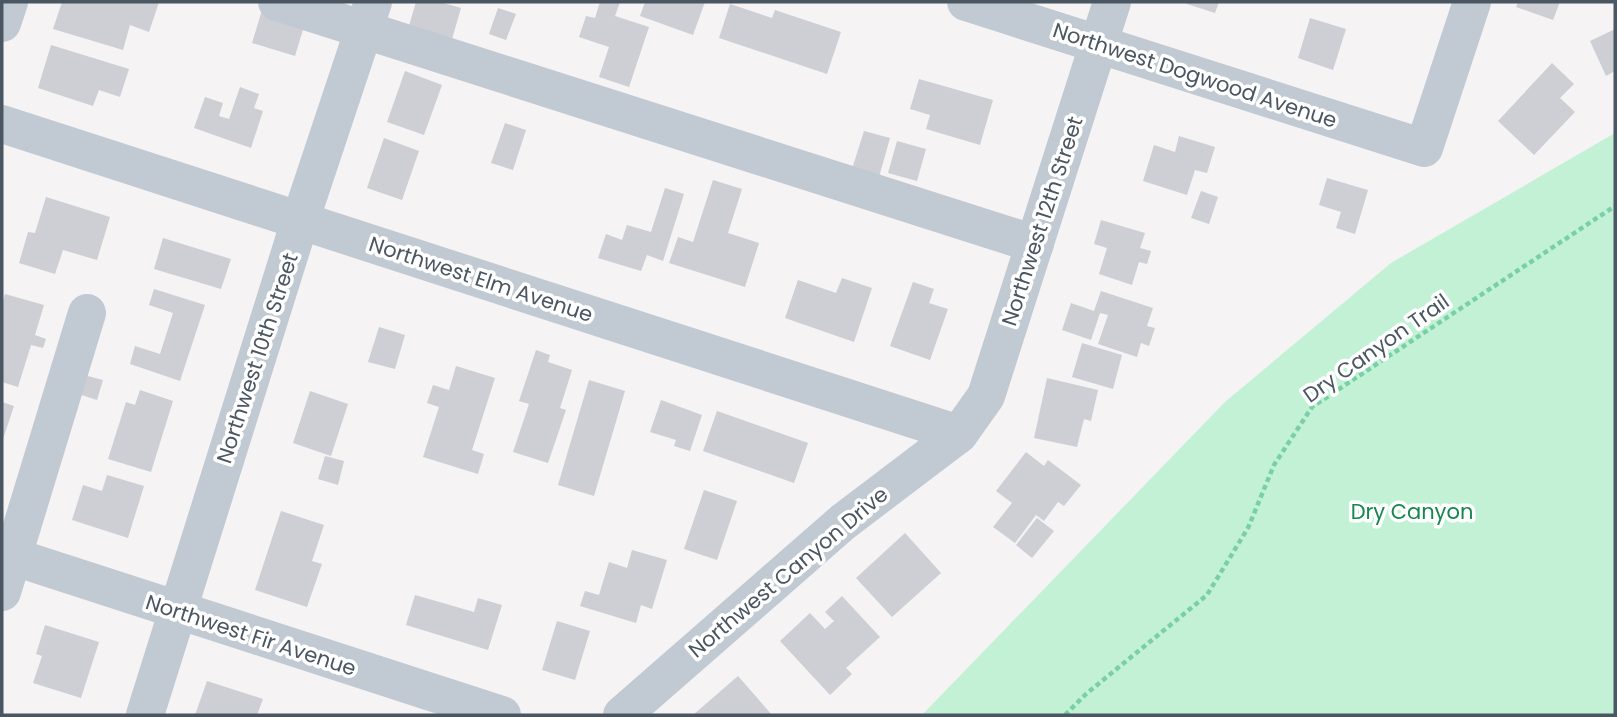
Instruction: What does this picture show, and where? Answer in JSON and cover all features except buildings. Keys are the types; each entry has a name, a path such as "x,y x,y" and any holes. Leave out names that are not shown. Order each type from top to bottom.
{"street":[{"path":"2,23 9,2"},
{"path":"277,2 369,16 1035,244"},
{"name":"Northwest Dogwood Avenue","path":"966,2 1424,148 1472,2"},
{"name":"Northwest 12th Street","path":"959,434 986,396 1112,2"},
{"name":"Northwest 10th Street","path":"145,715 300,221 369,16"},
{"name":"Northwest Elm Avenue","path":"2,124 959,434"},
{"path":"5,567 87,313"},
{"name":"Northwest Canyon Drive","path":"622,715 843,522 959,434"},
{"name":"Northwest Fir Avenue","path":"5,567 176,611 502,715"}],"path":[{"name":"Dry Canyon Trail","path":"1065,715 1086,694 1207,595 1248,528 1274,465 1312,407 1615,205"}],"green space":[{"name":"Dry Canyon","path":"1615,133 1615,715 922,715 1225,402 1391,263"}]}
